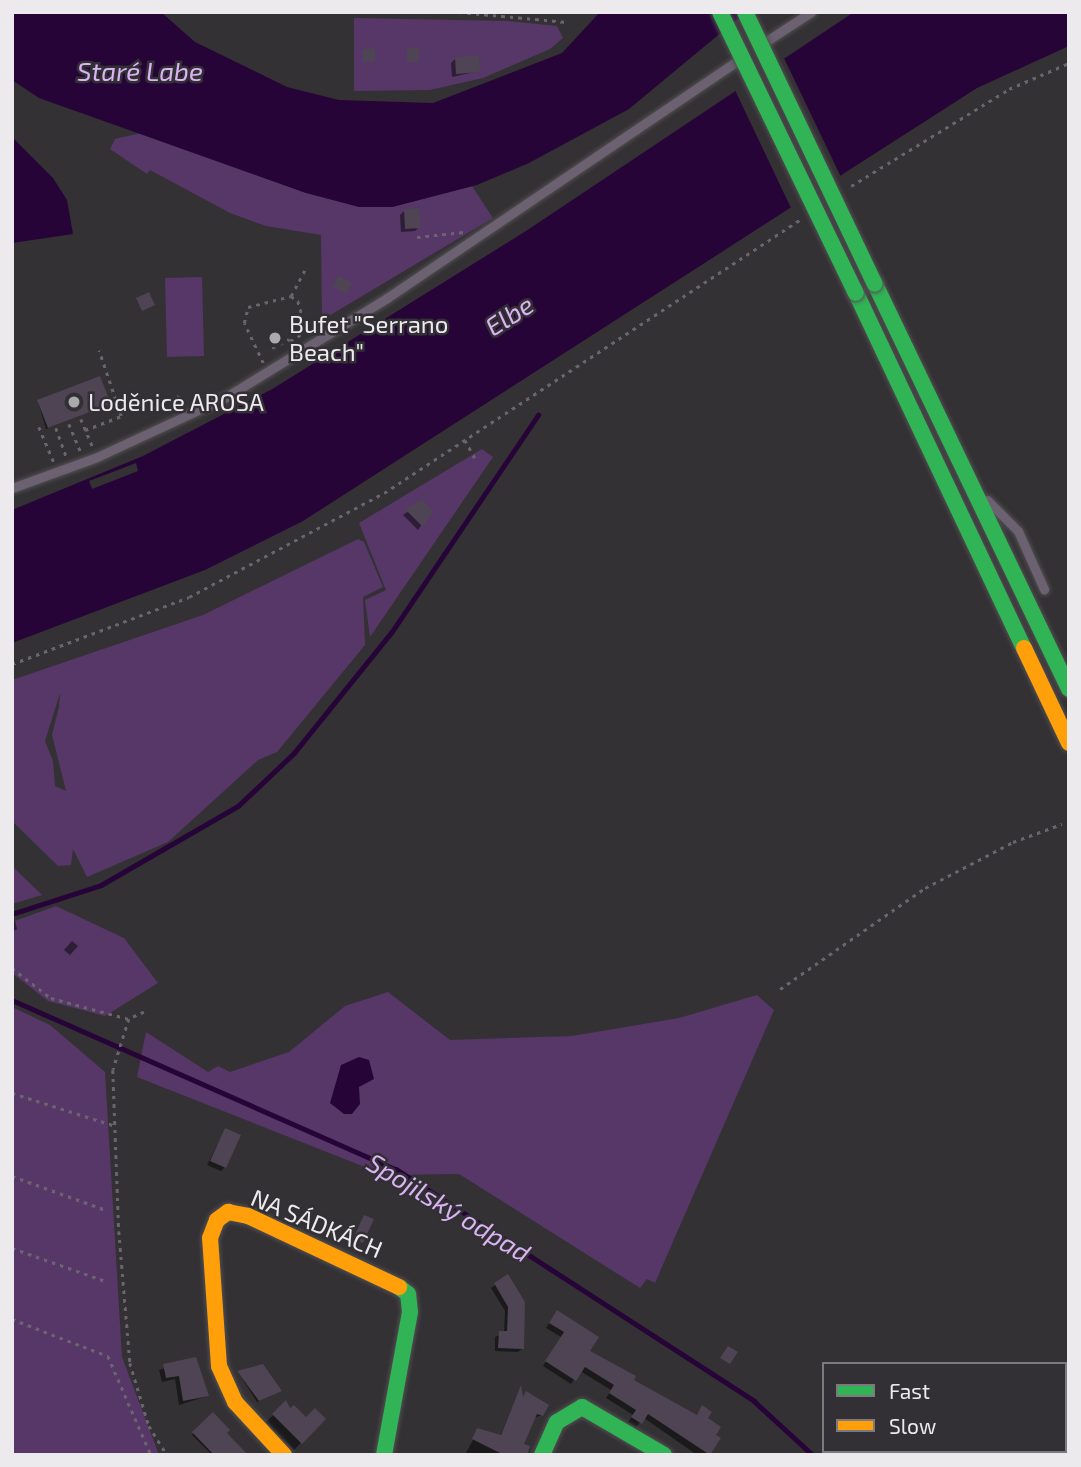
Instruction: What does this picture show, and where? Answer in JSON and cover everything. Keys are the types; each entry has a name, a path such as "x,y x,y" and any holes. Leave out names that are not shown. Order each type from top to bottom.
{"main road":[{"path":"720,12 1069,743"},
{"path":"744,12 1069,689"},
{"name":"NA SÁDKÁCH","path":"284,1455 235,1402 219,1366 210,1238 217,1220 228,1212 248,1216 368,1269 408,1294 410,1312 384,1455"},
{"path":"542,1455 557,1422 582,1407 664,1455"}],"lane":[{"path":"12,488 85,462 193,414 310,347 811,12"},
{"path":"975,491 1002,511 1018,531 1044,589"}],"path":[{"path":"459,12 566,23"},
{"path":"848,188 1009,89 1069,63"},
{"path":"12,664 220,582 384,493 803,217"},
{"path":"417,237 481,233"},
{"path":"291,296 306,268"},
{"path":"268,372 244,323 244,314 253,304 291,296 298,301 310,347"},
{"path":"290,341 306,331"},
{"path":"85,430 121,416 99,351"},
{"path":"81,419 97,457"},
{"path":"69,424 85,462"},
{"path":"38,427 58,472"},
{"path":"57,428 70,468"},
{"path":"465,440 477,462"},
{"path":"780,989 925,888 1013,842 1062,824"},
{"path":"12,968 51,998 130,1019"},
{"path":"144,1012 130,1019 121,1037 116,1057 116,1126 130,1363 149,1426 167,1455"},
{"path":"12,1093 116,1126"},
{"path":"12,1176 106,1210"},
{"path":"12,1248 105,1281"},
{"path":"12,1319 108,1356 151,1455"}],"shaded area":[{"path":"354,18 508,21 557,26 563,38 550,49 483,78 430,90 354,91"},
{"path":"141,133 306,193 393,207 472,186 493,218 322,320 321,235 266,226 230,213 150,170 147,174 110,149 115,139"},
{"path":"202,277 204,356 167,357 165,278"},
{"path":"482,449 493,457 370,637 365,600 386,590 359,523"},
{"path":"358,539 364,542 383,587 363,597 365,645 277,752 258,760 168,842 87,877 73,849 71,865 58,866 12,821 12,680 203,615","holes":["60,693 52,735 66,791 55,786 53,761 45,741"]},
{"path":"12,866 42,895 12,904"},
{"path":"56,906 124,938 158,983 105,1016 48,1001 12,973 12,922"},
{"path":"388,992 450,1040 572,1036 679,1018 757,995 774,1010 655,1283 647,1279 640,1288 459,1174 385,1175 137,1077 146,1032 208,1072 218,1066 230,1072 289,1052 345,1006"},
{"path":"12,1007 50,1025 105,1072 122,1357 159,1455 12,1455"}],"water":[{"name":"Staré Labe","path":"12,12 161,12 195,42 287,87 339,100 433,103 562,53 600,12 746,12 629,109 529,163 477,185 392,207 359,207 306,193 39,98 12,80"},
{"name":"Elbe","path":"854,12 1069,12 1069,46 977,88 303,521 205,570 12,643 12,510 143,456 274,388 526,231"},
{"path":"12,137 53,178 67,200 73,234 12,243"},
{"path":"359,1057 369,1060 374,1079 359,1087 360,1104 352,1114 344,1114 330,1103 341,1065"}],"pier":[{"path":"783,56 841,177 791,208 734,88"},
{"path":"136,463 138,471 92,489 89,481"}],"building":[{"path":"375,48 375,62 363,62 363,49"},
{"path":"407,48 419,48 419,62 407,62"},
{"path":"479,55 480,72 456,74 455,57"},
{"path":"419,208 421,228 405,229 404,209"},
{"path":"338,276 352,283 347,294 333,287"},
{"path":"149,292 155,305 142,311 136,298"},
{"name":"Loděnice AROSA","path":"100,376 111,404 48,428 37,400"},
{"path":"422,499 433,511 423,527 405,509"},
{"path":"225,1128 241,1135 226,1168 210,1161"},
{"path":"364,1215 374,1219 363,1243 353,1239"},
{"path":"508,1274 525,1302 524,1349 498,1348 499,1331 507,1331 508,1307 494,1283"},
{"path":"557,1310 599,1337 590,1351 636,1376 634,1380 697,1415 702,1405 712,1412 708,1418 721,1427 716,1435 721,1438 710,1455 648,1414 642,1424 631,1417 636,1410 609,1393 614,1385 585,1367 576,1381 545,1361 564,1332 549,1323"},
{"path":"728,1346 738,1352 730,1364 720,1358"},
{"path":"196,1357 209,1396 183,1401 179,1376 166,1378 163,1364"},
{"path":"263,1364 282,1391 259,1401 237,1371"},
{"path":"521,1385 523,1397 526,1391 549,1405 543,1416 537,1414 524,1444 530,1446 527,1455 504,1455 472,1439 477,1428 501,1435"},
{"path":"286,1400 290,1408 294,1405 306,1417 315,1408 326,1419 302,1444 272,1414"},
{"path":"213,1412 230,1430 227,1433 248,1455 214,1455 192,1432"}],"waterway":[{"path":"12,914 101,885 238,806 294,753 391,633 538,415"},
{"name":"Spojilský odpad","path":"12,1000 396,1169 754,1401 813,1455"}],"traffic: fast":[{"path":"720,12 856,293"},
{"path":"745,12 875,284"},
{"path":"875,284 1069,689"},
{"path":"856,293 1024,648"},
{"path":"384,1455 410,1312 408,1294 399,1287"},
{"path":"542,1455 557,1422 582,1407 664,1455"}],"traffic: slow":[{"path":"1024,648 1069,743"},
{"path":"284,1455 235,1402 219,1366 210,1238 217,1220 228,1212 248,1216 399,1287"}],"place":[{"name":"Bufet \"Serrano Beach\"","path":"275,338"},
{"name":"Loděnice AROSA","path":"74,402"}]}
